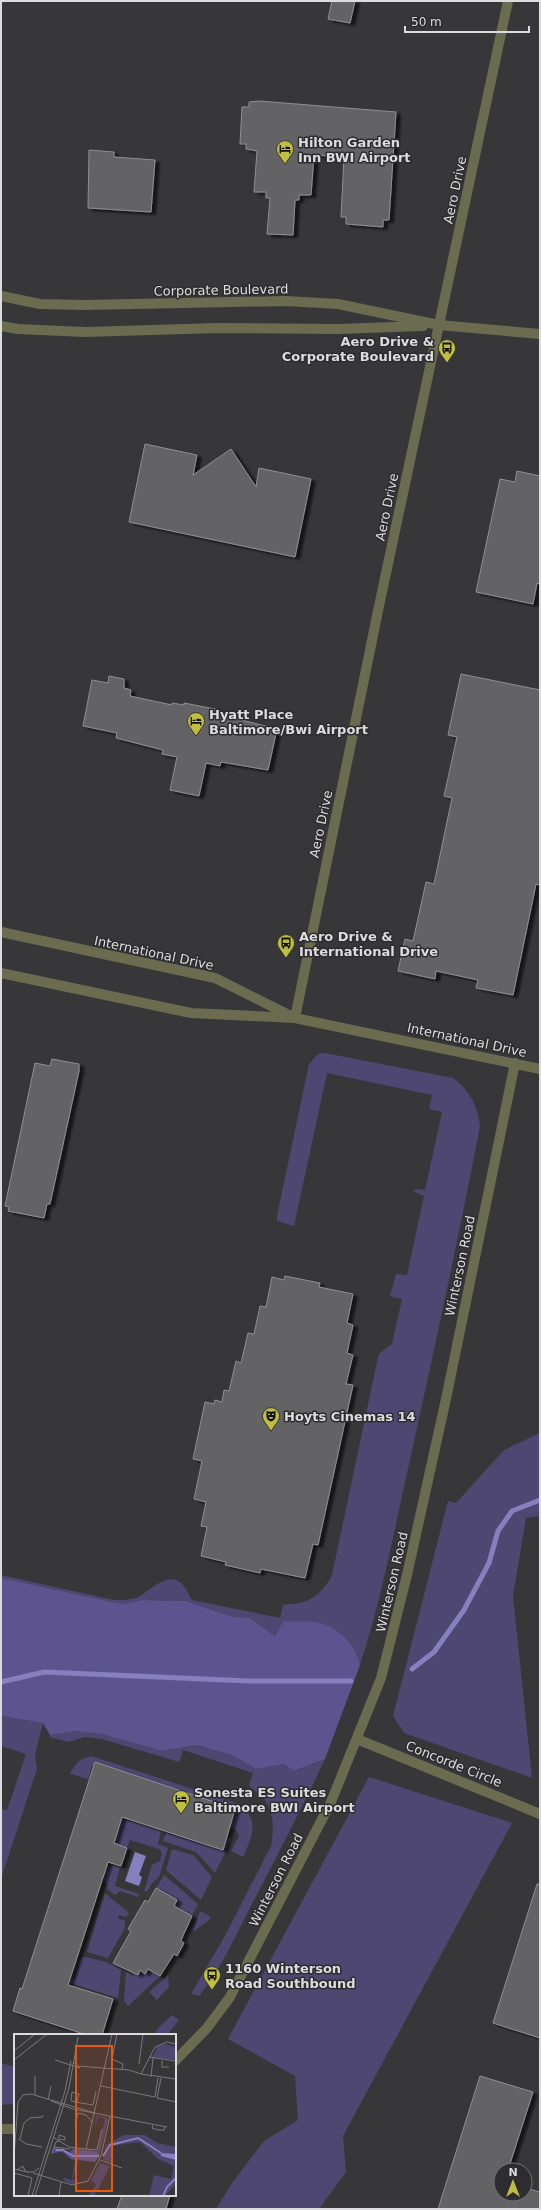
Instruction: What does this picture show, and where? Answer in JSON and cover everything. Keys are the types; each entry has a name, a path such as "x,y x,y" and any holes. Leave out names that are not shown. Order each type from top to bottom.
{"street":[{"name":"Aero Drive","path":"295,1018 508,1"},
{"name":"Corporate Boulevard","path":"1,296 40,304 84,305 286,301 338,304 439,325 540,334"},
{"name":"Corporate Boulevard","path":"1,326 18,329 85,332 226,328 337,329 439,325"},
{"name":"International Drive","path":"1,932 216,978 295,1018"},
{"name":"International Drive","path":"1,973 191,1013 295,1018 540,1068"},
{"name":"Winterson Road","path":"176,2060 207,2028 230,1997 331,1802 380,1678 407,1575 446,1399 515,1063"},
{"name":"Concorde Circle","path":"357,1739 540,1814"},
{"path":"1,2129 14,2129"}],"shaded area":[{"path":"325,1053 453,1078 464,1087 472,1099 480,1126 447,1291 388,1562 360,1665 359,1662 1,1662 349,1643 295,1622 283,1621 275,1636 250,1618 230,1616 186,1601 142,1600 122,1604 1,1578 1,1575 114,1600 138,1597 159,1583 171,1579 177,1580 182,1584 192,1600 280,1618 283,1605 301,1603 313,1598 329,1581 332,1575 378,1357 380,1353 392,1344 402,1299 390,1296 396,1274 407,1275 424,1196 413,1191 416,1189 425,1190 442,1112 429,1109 432,1095 327,1073 294,1226 277,1221 309,1064 318,1054"},
{"path":"540,1433 540,1516 526,1518 513,1596 532,1778 404,1733 393,1716 448,1501 456,1503 504,1450"},
{"path":"1,1578 122,1604 142,1600 186,1601 230,1616 250,1618 275,1636 283,1621 315,1622 330,1627 337,1631 350,1643 358,1657 360,1665 325,1759 294,1771 284,1764 256,1769 232,1755 196,1745 162,1751 101,1734 75,1731 50,1735 43,1723 1,1716"},
{"path":"1,1716 43,1723 35,1755 37,1769 1,1879 1,1809 7,1810 26,1754 1,1746"},
{"path":"75,1731 101,1734 162,1751 196,1745 232,1755 256,1769 284,1764 295,1771 325,1759 228,1952 199,1996 192,1994 192,1992 226,1934 271,1846 273,1829 272,1817 268,1805 265,1800 249,1785 253,1773 183,1750 179,1762 102,1739 84,1737 69,1742 50,1737 50,1735"},
{"path":"91,1756 236,1803 249,1815 253,1827 250,1841 243,1857 231,1851 239,1836 236,1830 228,1827 233,1812 92,1766 88,1779 70,1774 78,1762"},
{"path":"369,1777 512,1823 343,2136 346,2172 319,2209 216,2209 232,2183 264,2141 298,2120 295,2076 228,2039"},
{"path":"120,1818 161,1831 158,1844 168,1848 159,1877 152,1883 147,1892 144,1891 152,1865 160,1861 162,1853 159,1849 130,1840 127,1848 112,1843"},
{"path":"166,1833 220,1850 225,1836 232,1838 215,1873 196,1852 163,1841"},
{"path":"172,1849 193,1855 212,1877 201,1900 166,1870"},
{"path":"135,1852 146,1856 139,1875 142,1877 139,1886 125,1881"},
{"path":"112,1865 120,1867 115,1886 139,1894 138,1897 120,1891 115,1895 106,1888 108,1886 100,1873"},
{"path":"164,1875 198,1904 192,1916 174,1906 177,1900 156,1888"},
{"path":"105,1893 129,1913 126,1917 119,1915 118,1918 125,1921 125,1928 108,1958 87,1952"},
{"path":"200,1911 211,1917 193,1932"},
{"path":"82,1956 106,1962 121,1970 118,1998 64,1981 66,1976 75,1979"},
{"path":"148,1969 160,1976 128,2006 124,2001 126,1972 133,1976 134,1973 137,1975 140,1970 145,1973"},
{"path":"168,1975 169,1987 157,2000 149,1992"},
{"path":"172,2015 179,2020 168,2034 158,2034 156,2030"},
{"path":"1,2063 14,2067 14,2104 1,2105"}],"building":[{"path":"332,1 355,1 350,23 328,19"},
{"name":"Hilton Garden Inn BWI Airport","path":"259,101 396,112 389,220 383,220 383,227 346,224 346,217 341,217 344,157 314,155 311,195 299,195 299,200 295,200 293,235 267,234 270,198 266,198 266,192 254,192 257,151 246,149 246,144 240,144 242,107 249,107 249,102"},
{"path":"89,150 114,152 114,157 155,160 151,212 88,208"},
{"path":"145,444 197,455 193,475 231,449 256,487 259,468 311,479 295,557 129,522"},
{"path":"517,471 540,476 540,584 537,583 533,604 476,592 500,479 515,482"},
{"path":"461,674 540,690 540,885 536,884 513,995 476,988 478,980 436,971 435,979 398,971 405,939 413,941 426,882 434,884 452,798 444,796 457,737 448,735"},
{"name":"Hyatt Place Baltimore/Bwi Airport","path":"109,676 124,679 124,688 131,690 130,696 172,705 172,703 184,705 184,703 220,710 219,713 231,715 230,717 277,729 268,770 221,762 220,766 206,763 199,796 170,790 177,757 162,754 163,750 116,738 117,733 83,726 92,680 108,683"},
{"path":"52,1059 79,1064 79,1071 50,1204 47,1204 44,1218 8,1211 9,1207 5,1206 35,1063 50,1066"},
{"name":"Hoyts Cinemas 14","path":"285,1276 320,1283 319,1287 353,1294 347,1323 353,1325 347,1353 353,1355 346,1384 353,1385 318,1545 313,1544 305,1578 261,1569 260,1573 225,1565 226,1562 201,1556 207,1527 201,1526 206,1502 194,1499 202,1461 193,1459 205,1402 214,1404 215,1400 222,1402 224,1390 229,1391 236,1361 241,1363 248,1333 254,1334 260,1306 266,1307 272,1277 284,1280"},
{"path":"95,1762 235,1809 223,1850 122,1817 114,1843 127,1848 121,1866 108,1862 68,1985 113,1999 102,2034 84,2034 13,2011 20,1988 22,1989"},
{"path":"537,1884 540,1884 540,2038 493,2023"},
{"path":"156,1888 177,1900 174,1906 192,1916 181,1940 184,1943 177,1956 174,1954 160,1976 148,1969 145,1974 140,1970 138,1975 113,1963 131,1931 128,1929 145,1900 148,1902"},
{"path":"480,2076 533,2092 511,2162 493,2162 493,2202 533,2202 533,2190 540,2192 540,2209 438,2209"},
{"path":"122,2196 170,2196 166,2209 117,2209"}],"waterway":[{"path":"412,1669 434,1652 464,1610 489,1563 498,1531 512,1511 540,1500"},
{"path":"1,1682 44,1672 249,1681 351,1681"}],"place":[{"name":"Hilton Garden Inn BWI Airport","path":"285,164"},
{"name":"Aero Drive & Corporate Boulevard","path":"447,363"},
{"name":"Hyatt Place Baltimore/Bwi Airport","path":"196,736"},
{"name":"Aero Drive & International Drive","path":"286,958"},
{"name":"Hoyts Cinemas 14","path":"271,1431"},
{"name":"Sonesta ES Suites Baltimore BWI Airport","path":"181,1814"},
{"name":"1160 Winterson Road Southbound","path":"212,1990"}]}
